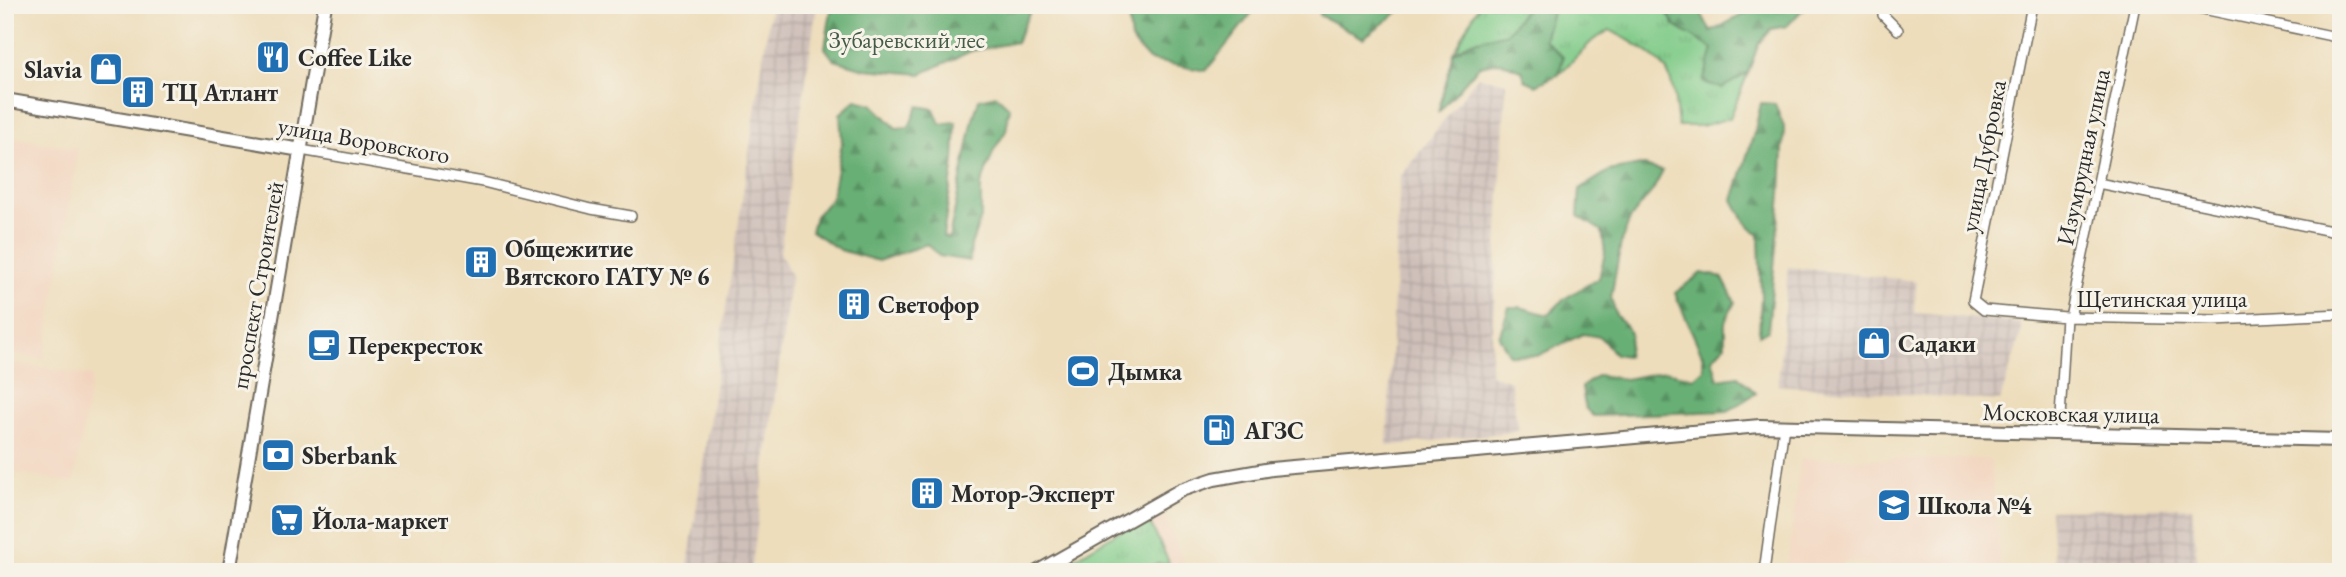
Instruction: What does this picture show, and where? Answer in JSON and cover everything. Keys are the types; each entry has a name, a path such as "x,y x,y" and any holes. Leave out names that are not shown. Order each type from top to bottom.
{"main road":[{"name":"проспект Строителей","path":"229,572 326,5"},
{"name":"улица Воровского","path":"5,100 301,150"},
{"name":"Московская улица","path":"1037,572 1177,492 1214,479 1271,469 1760,426 2341,440"}],"street":[{"path":"1885,5 1883,15 1898,30"},
{"name":"улица Дубровка","path":"1984,310 1973,302 2032,5"},
{"name":"Изумрудная улица","path":"2059,434 2068,317 2135,5"},
{"path":"2184,5 2341,38"},
{"name":"улица Воровского","path":"301,150 483,182 591,209 631,216"},
{"path":"2098,183 2341,233"},
{"name":"Щетинская улица","path":"1984,310 2068,317 2214,320 2341,314"},
{"path":"1764,572 1784,426"}],"shaded area":[{"path":"771,5 817,5 780,252 791,276 751,572 687,572"},
{"path":"1478,77 1506,82 1490,374 1510,381 1518,431 1387,446 1400,177"},
{"path":"5,136 78,149 44,359 5,353"},
{"path":"1788,267 1916,281 1915,313 2020,323 2021,332 2000,401 1778,385"},
{"path":"5,361 92,376 73,483 5,470"},
{"name":"Школа №4","path":"1801,459 1990,459 2001,572 1926,572 1908,569 1907,572 1871,572 1871,563 1844,561 1837,572 1786,572"},
{"path":"2192,507 2198,572 2056,572 2050,510"},
{"path":"1162,512 1188,572 1055,572"}],"green space":[{"name":"Зубаревский лес","path":"832,5 1033,5 1016,42 971,51 921,74 865,69 834,60 825,48"},
{"path":"1127,5 1258,5 1206,71 1149,60 1131,40"},
{"path":"1320,5 1408,5 1363,38 1319,15"},
{"path":"1479,5 1529,5 1506,34 1470,42 1454,53"},
{"path":"1529,5 1554,5 1544,39 1563,57 1559,74 1536,85 1525,80 1522,70 1500,62 1479,66 1438,113 1454,53 1470,42 1506,33"},
{"path":"1554,5 1663,5 1675,26 1713,49 1722,88 1748,73 1730,118 1702,126 1678,126 1672,87 1664,67 1646,51 1610,30 1592,41 1559,74 1563,57 1544,40"},
{"path":"1663,5 1697,5 1711,32 1760,5 1807,5 1787,26 1771,29 1759,43 1748,73 1722,88 1703,82 1713,49 1675,26"},
{"path":"996,95 1010,108 1006,131 994,150 981,185 981,218 971,245 970,261 939,256 927,244 878,261 840,250 811,231 815,216 831,199 842,143 840,114 856,100 872,104 896,128 909,127 918,106 934,109 940,124 956,122 954,162 943,237 949,238 979,99"},
{"path":"1761,103 1775,104 1784,127 1781,195 1768,330 1759,335 1759,235 1745,222 1733,200"},
{"path":"1640,165 1663,171 1653,190 1630,219 1621,243 1611,298 1616,315 1631,333 1627,356 1615,354 1600,337 1583,334 1537,356 1510,355 1499,337 1509,307 1520,307 1548,315 1564,299 1599,278 1605,253 1602,231 1578,216 1580,189 1609,171"},
{"path":"1701,273 1722,277 1735,302 1725,322 1725,345 1712,359 1718,379 1738,376 1756,393 1728,411 1593,416 1585,408 1582,387 1598,375 1625,379 1667,371 1694,378 1704,369 1702,355 1675,293"},
{"path":"1140,519 1151,525 1169,562 1165,565 1159,563 1141,572 1052,572"}],"place":[{"name":"Coffee Like","path":"273,57"},
{"name":"Slavia","path":"106,69"},
{"name":"ТЦ Атлант","path":"138,92"},
{"name":"Общежитие Вятского ГАТУ № 6","path":"481,262"},
{"name":"Светофор","path":"854,304"},
{"name":"Садаки","path":"1874,343"},
{"name":"Перекресток","path":"324,345"},
{"name":"Дымка","path":"1083,371"},
{"name":"АГЗС","path":"1219,430"},
{"name":"Sberbank","path":"278,455"},
{"name":"Мотор-Эксперт","path":"927,493"},
{"name":"Школа №4","path":"1894,505"},
{"name":"Йола-маркет","path":"287,520"}]}
